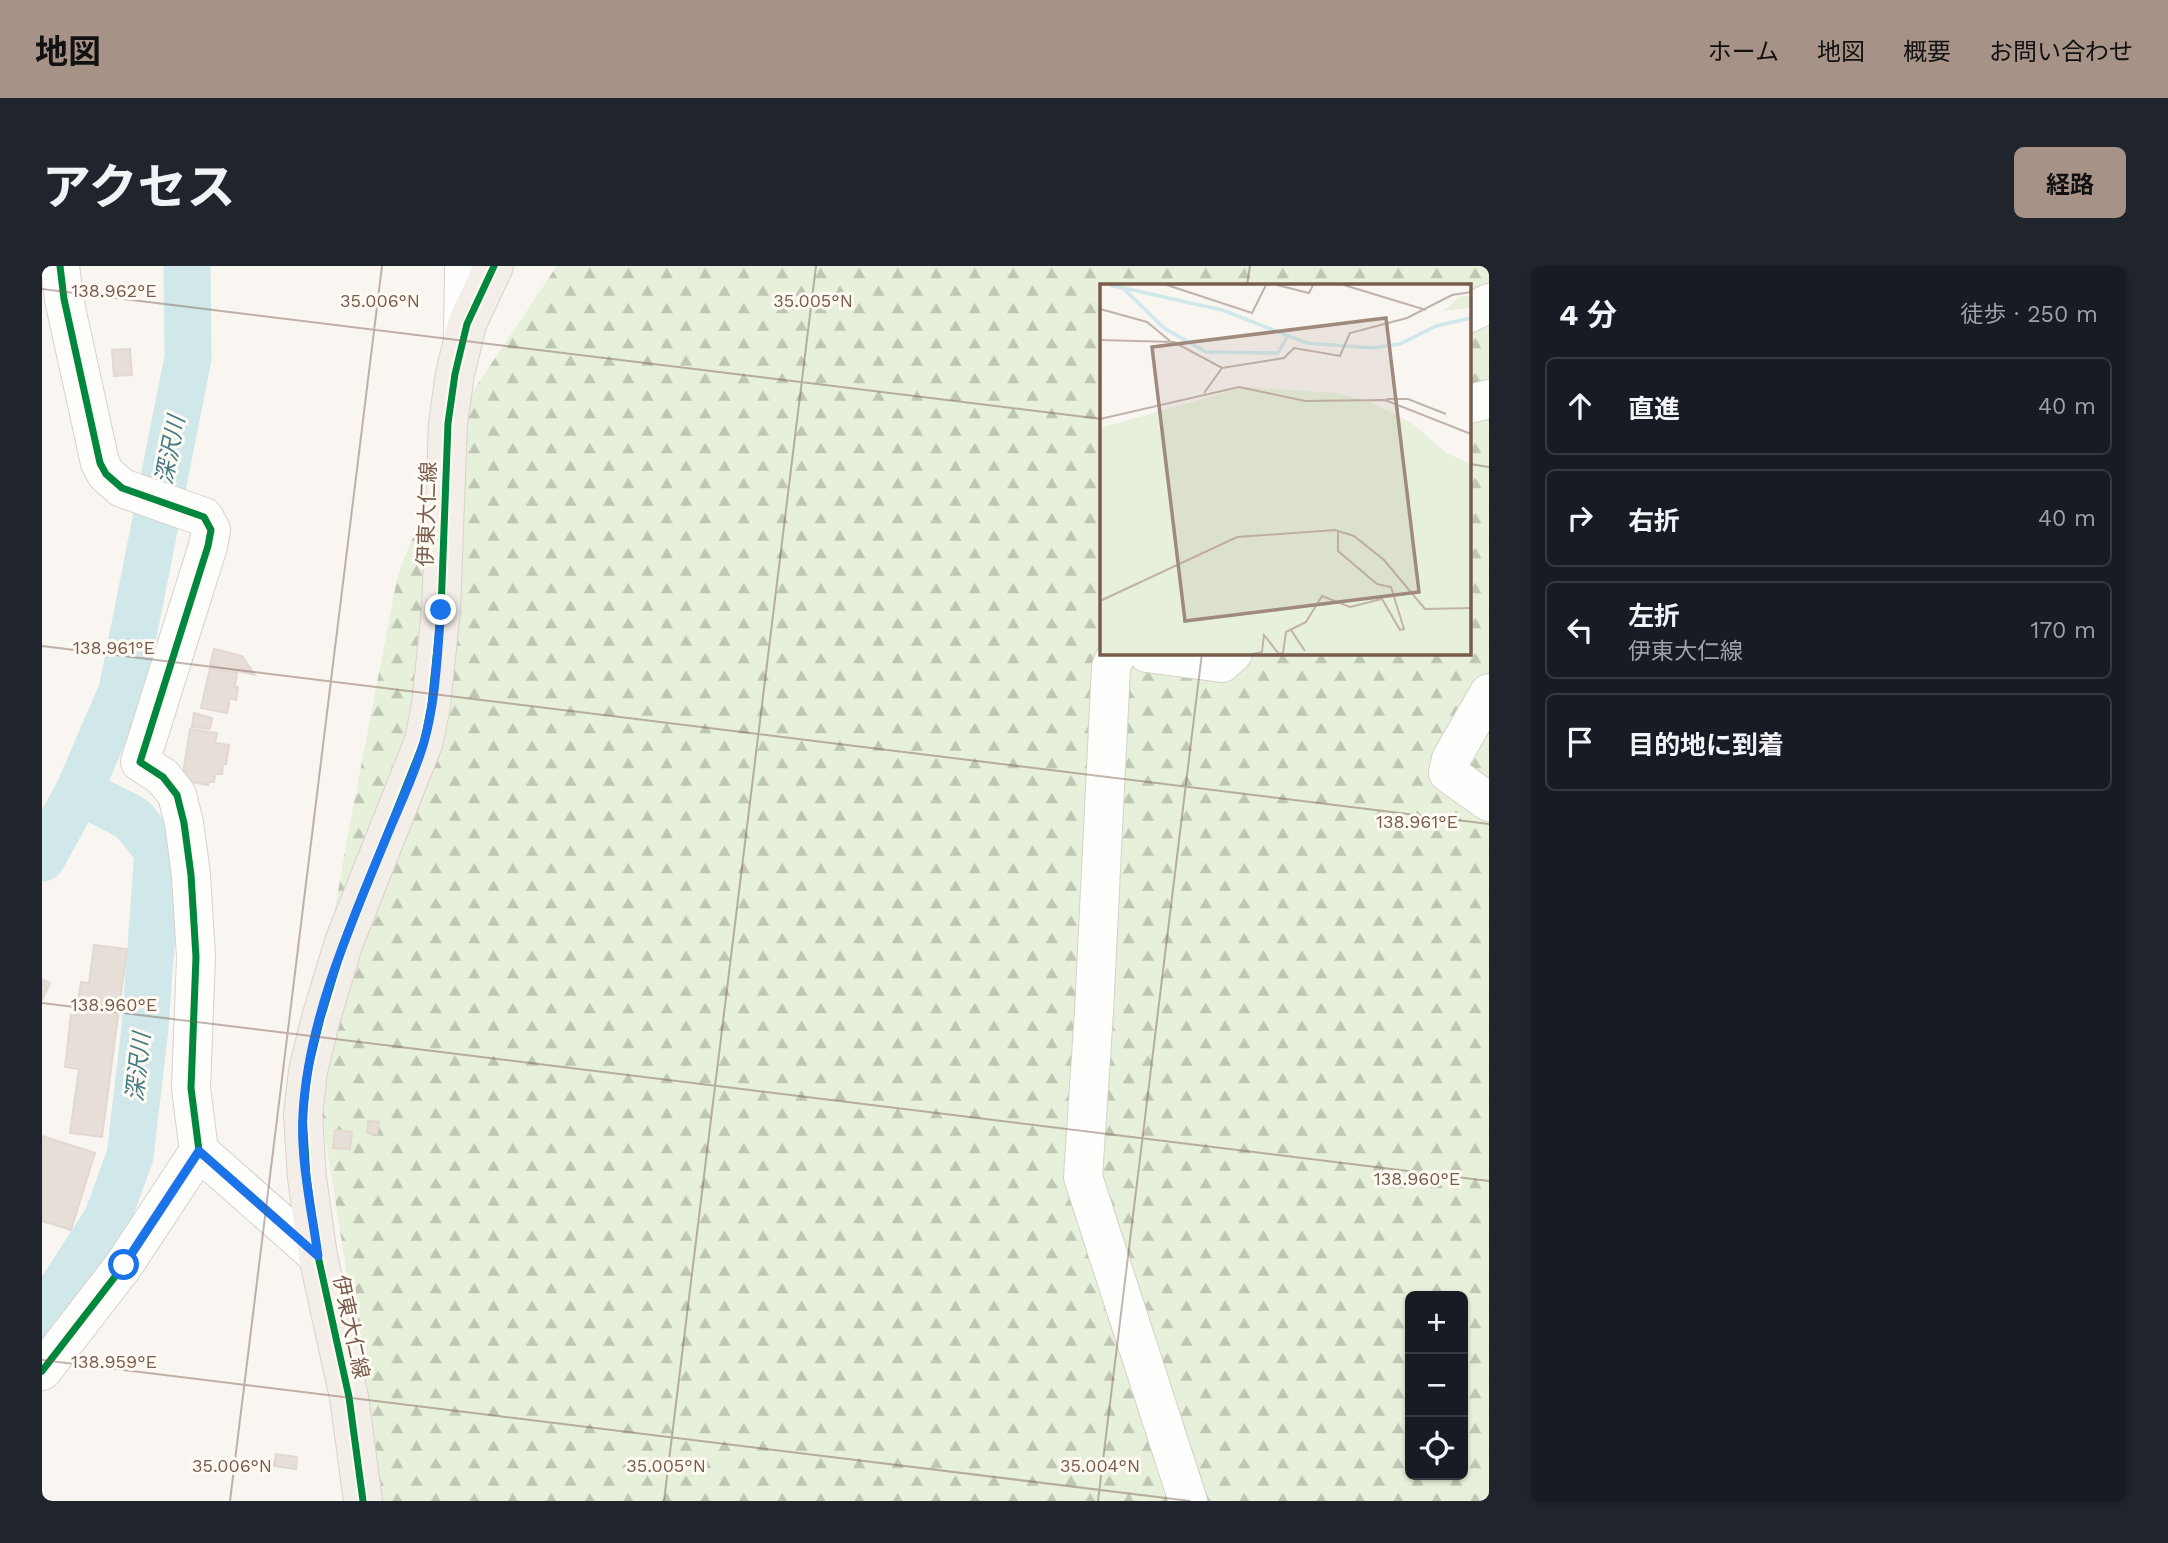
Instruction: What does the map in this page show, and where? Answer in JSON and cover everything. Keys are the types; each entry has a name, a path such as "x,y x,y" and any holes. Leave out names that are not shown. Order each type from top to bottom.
{"main road":[{"name":"伊東大仁線","path":"363,1501 349,1397 318,1256 307,1178 303,1115 309,1071 321,1018 344,942 424,741 431,705 441,610 448,423 455,374 467,324 494,266"}],"street":[{"path":"42,1371 124,1265 199,1151 191,1088 196,957 191,875 184,823 177,795 163,777 140,762 211,530 204,517 122,488 106,474 100,463 64,299 60,266"},
{"path":"463,340 464,266"},
{"path":"1472,312 1489,303"},
{"path":"1472,403 1489,399"},
{"path":"1117,654 1111,667 1083,1177 1188,1501"},
{"path":"1154,654 1222,663 1232,654"},
{"path":"1489,693 1451,759 1448,773 1489,802"},
{"path":"199,1151 318,1256"}],"green space":[{"path":"557,266 1489,266 1489,1501 383,1501 311,1048 348,834 398,574 471,394"}],"building":[{"path":"130,349 132,375 114,376 112,350"},
{"path":"214,649 242,656 255,675 210,665"},
{"path":"210,668 237,673 236,700 230,698 227,713 201,708"},
{"path":"194,713 212,718 210,729 192,727"},
{"path":"190,729 217,733 215,743 229,745 222,774 215,774 214,782 209,782 208,785 182,780"},
{"path":"94,945 127,949 102,1137 70,1133 79,1069 65,1067 71,1015 76,1016 81,982 89,983"},
{"path":"42,979 50,983 42,1000"},
{"path":"368,1121 379,1122 377,1134 367,1133"},
{"path":"335,1130 352,1132 350,1149 333,1148"},
{"path":"42,1136 95,1153 71,1230 42,1221"},
{"path":"276,1454 297,1457 296,1469 274,1466"}],"waterway":[{"name":"深沢川","path":"42,858 79,791 122,691 188,358 187,266"},
{"name":"深沢川","path":"42,1320 107,1219 130,1156 145,1028 158,851 133,819 79,791"}],"cycle path":[{"path":"42,1371 124,1265 199,1151 191,1088 196,957 191,875 184,823 177,795 163,777 140,762 211,530 204,517 122,488 106,474 100,463 64,299 60,266"},
{"path":"363,1501 349,1397 318,1256 307,1178 303,1115 308,1071 344,942 424,741 431,705 441,610 448,423 455,374 467,324 494,266"}],"route":[{"path":"124,1265 199,1151 318,1256 307,1178 303,1115 309,1071 321,1018 344,942 424,741 431,705 441,610"}]}
